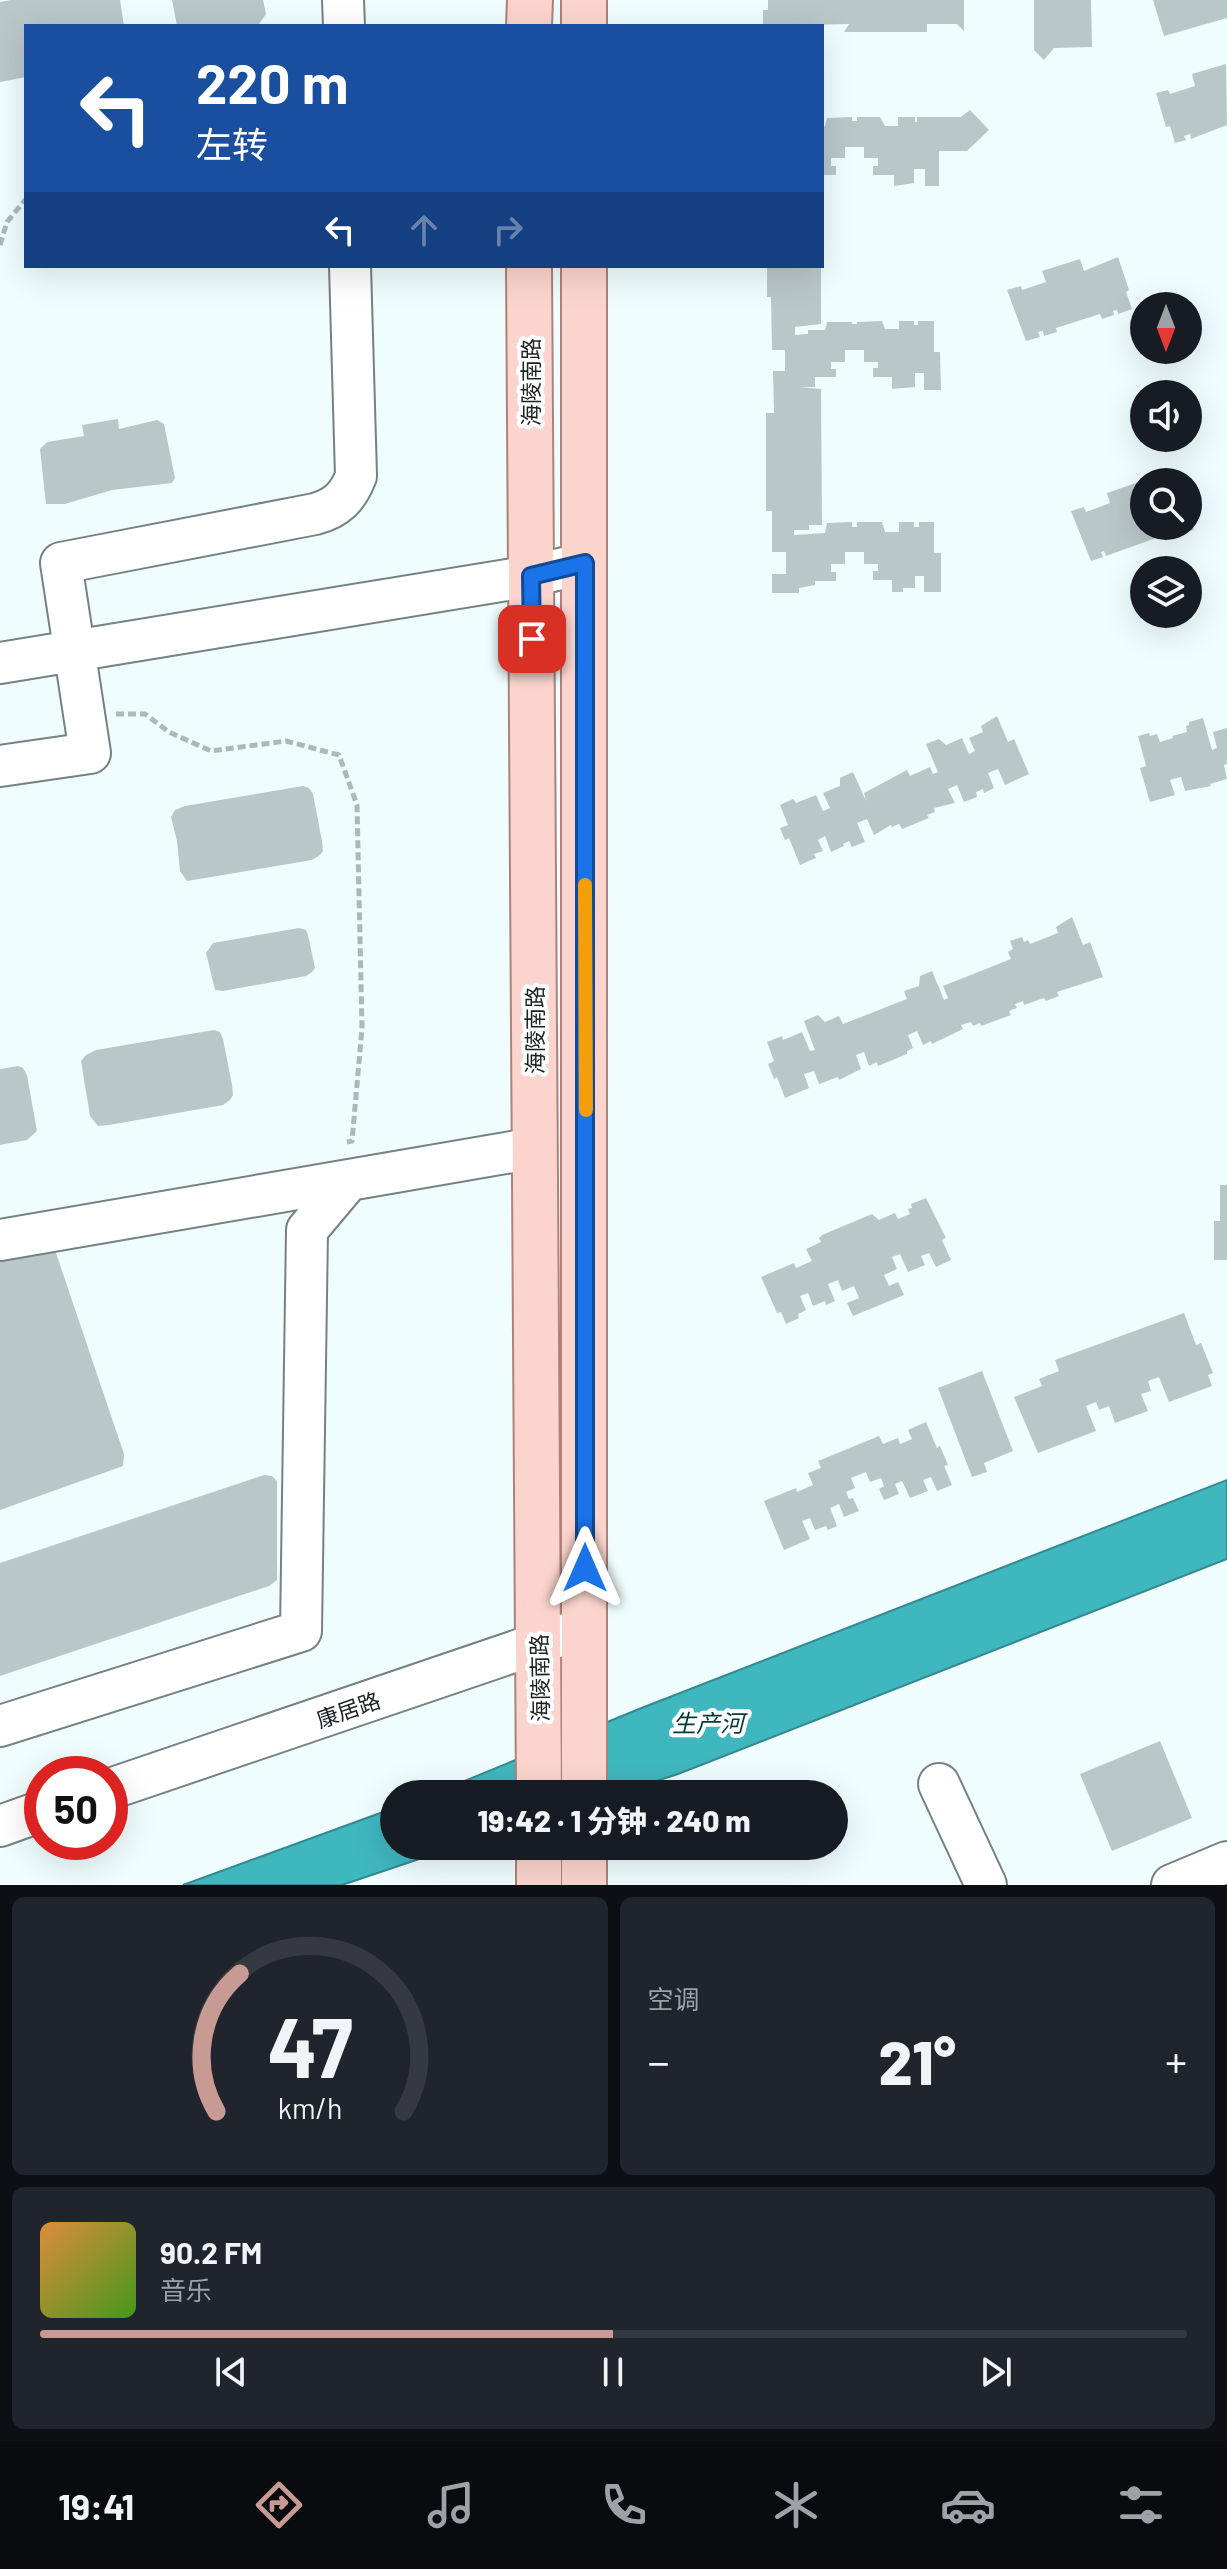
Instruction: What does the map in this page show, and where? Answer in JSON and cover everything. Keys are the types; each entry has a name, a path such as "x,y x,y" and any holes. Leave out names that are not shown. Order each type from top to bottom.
{"main road":[{"path":"529,24 530,0"},
{"path":"584,0 584,24"},
{"name":"海陵南路","path":"529,268 539,1780"},
{"name":"海陵南路","path":"584,268 584,1780"},
{"path":"539,1860 539,1885"},
{"path":"584,1860 584,1885"}],"street":[{"path":"343,0 344,24"},
{"path":"0,766 90,753 61,563 315,514 334,507 350,489 356,476 350,268"},
{"path":"0,663 531,576 585,563"},
{"path":"0,1240 343,1162 535,1148"},
{"path":"0,1726 301,1631 307,1230 343,1162"},
{"name":"康居路","path":"128,1783 538,1645 585,1626"},
{"path":"939,1784 986,1885"},
{"path":"0,1826 24,1817"},
{"path":"1172,1885 1227,1862"}],"path":[{"path":"0,245 7,222 24,201"},
{"path":"84,713 145,714 169,732 211,751 286,741 339,755 357,805 362,1028 352,1141 343,1162"}],"water":[{"name":"生产河","path":"1227,1480 1227,1559 660,1780 467,1780 639,1709"},
{"path":"380,1813 380,1860 416,1860 342,1885 183,1885"}],"building":[{"path":"120,0 124,24 24,24 24,77 0,82 0,2"},
{"path":"172,0 263,0 266,14 259,24 177,24"},
{"path":"768,0 964,0 964,31 957,24 927,24 927,32 844,32 849,24 763,24 763,10 768,10"},
{"path":"1034,0 1091,0 1092,47 1054,48 1044,60 1034,50"},
{"path":"1153,0 1227,0 1227,18 1164,36"},
{"path":"1226,64 1227,125 1191,139 1190,134 1184,136 1186,140 1175,143 1170,126 1166,127 1156,93 1168,90 1170,94 1195,86 1192,74"},
{"path":"970,110 989,130 967,151 939,151 939,186 925,186 925,169 914,169 914,183 894,186 894,175 873,175 873,166 878,166 878,158 864,158 864,147 845,147 845,158 831,158 831,166 836,166 836,175 824,175 824,126 827,118 852,117 852,121 857,121 857,117 880,117 885,126 898,126 898,117 915,117 917,122 917,117 961,117"},
{"path":"1118,257 1129,290 1126,292 1130,310 1118,314 1117,310 1113,311 1114,315 1102,319 1100,314 1056,328 1057,332 1044,336 1043,331 1038,332 1040,337 1026,341 1007,290 1021,286 1022,290 1046,282 1042,271 1080,259 1084,271"},
{"path":"767,268 821,268 821,324 795,327 795,335 808,334 808,330 825,330 827,322 857,324 882,321 885,329 899,329 899,321 914,321 914,325 918,325 918,321 934,321 934,352 940,352 941,390 924,390 924,373 915,373 915,387 892,389 892,377 873,377 873,368 878,368 878,362 864,362 864,350 845,350 845,362 831,362 831,369 836,369 836,377 815,377 815,387 799,387 821,389 822,525 809,525 809,530 794,530 794,535 825,533 827,523 852,522 852,527 857,527 857,522 882,522 885,532 899,532 899,522 914,522 914,527 919,527 919,522 934,522 934,553 941,553 941,592 924,592 924,576 915,576 915,588 892,592 892,580 873,580 873,571 878,571 878,564 864,564 864,552 845,552 845,564 831,564 831,572 836,572 836,581 815,581 815,585 799,588 799,593 772,593 772,574 786,574 786,552 772,552 772,511 766,511 766,413 774,413 773,371 785,371 785,350 772,350 771,297 767,297"},
{"path":"118,419 119,429 157,420 164,424 175,478 172,483 112,490 65,504 46,504 40,449 47,442 84,436 82,425"},
{"path":"1130,485 1130,540 1150,540 1106,556 1104,551 1101,552 1103,557 1091,561 1071,511 1084,507 1086,512 1110,503 1107,493"},
{"path":"997,716 1008,742 1014,739 1029,774 1005,785 998,769 988,773 994,788 984,793 983,789 976,792 977,797 964,802 957,785 948,789 955,803 934,808 935,812 927,815 929,818 902,829 899,824 891,825 874,835 867,819 857,823 865,842 852,847 849,841 831,852 825,836 818,840 823,851 800,865 789,838 785,840 780,828 788,825 780,805 816,795 823,811 830,808 823,793 840,786 840,778 853,772 866,801 864,793 907,770 910,776 930,767 933,774 938,772 926,744 939,739 946,745 962,738 969,754 975,751 969,738 983,732 981,726"},
{"path":"1203,718 1212,750 1217,748 1213,732 1227,728 1227,764 1224,765 1227,779 1185,791 1181,777 1170,780 1175,795 1150,802 1140,768 1146,766 1138,736 1157,734 1160,742 1187,732 1189,722"},
{"path":"303,786 313,794 322,841 323,851 320,855 312,860 187,881 180,871 171,817 175,810"},
{"path":"1072,917 1083,945 1090,942 1103,977 1057,992 1059,996 1046,1001 1044,998 1024,1005 1023,1001 1015,1004 1017,1008 1009,1011 1011,1015 981,1026 980,1023 973,1026 971,1022 961,1025 963,1029 932,1044 931,1041 923,1045 917,1031 908,1035 913,1048 907,1054 878,1066 877,1062 869,1066 864,1052 856,1055 861,1069 839,1080 838,1077 819,1084 814,1071 804,1074 809,1088 785,1098 768,1064 774,1061 767,1042 782,1036 783,1040 802,1032 810,1051 815,1050 804,1021 818,1015 825,1022 839,1016 843,1024 907,999 904,991 919,986 920,976 932,971 944,1000 948,998 943,986 1011,959 1008,952 1013,949 1010,941 1022,937 1024,942 1028,940 1030,944 1058,933 1056,927"},
{"path":"299,928 306,930 308,935 315,968 312,972 306,976 215,990 206,953 213,943"},
{"path":"214,1030 220,1032 223,1039 232,1085 233,1095 223,1105 98,1126 90,1116 81,1061 86,1055 96,1050"},
{"path":"18,1066 27,1075 37,1131 27,1140 0,1145 0,1069"},
{"path":"1220,1185 1227,1185 1227,1260 1214,1260 1214,1221 1220,1221"},
{"path":"926,1198 946,1238 942,1240 951,1260 936,1267 929,1253 921,1256 925,1265 908,1272 900,1254 892,1257 897,1269 884,1275 889,1286 898,1282 904,1295 853,1316 847,1303 859,1298 854,1286 842,1291 838,1280 828,1284 835,1301 813,1306 808,1293 800,1296 806,1310 798,1314 799,1318 786,1324 781,1312 777,1313 761,1277 794,1263 796,1268 812,1261 806,1249 821,1242 819,1238 822,1235 872,1214 879,1220 895,1213 898,1219 910,1214 908,1209 912,1208 911,1204"},
{"path":"55,1250 124,1454 123,1466 0,1510 0,1254"},
{"path":"1184,1313 1196,1345 1201,1343 1213,1373 1208,1375 1212,1386 1169,1402 1159,1377 1148,1381 1151,1391 1141,1394 1148,1411 1115,1423 1109,1406 1099,1410 1096,1402 1086,1406 1096,1431 1038,1453 1014,1397 1042,1386 1039,1379 1059,1371 1055,1360"},
{"path":"982,1371 1013,1451 984,1463 987,1472 972,1477 938,1388"},
{"path":"926,1422 948,1465 944,1466 952,1485 937,1491 931,1477 923,1480 928,1491 910,1498 902,1481 895,1484 899,1494 884,1500 879,1489 884,1486 881,1478 870,1482 866,1472 851,1478 855,1488 846,1492 859,1511 844,1517 839,1504 830,1508 837,1526 828,1530 826,1526 815,1530 810,1518 802,1521 810,1539 784,1550 764,1501 796,1488 797,1492 813,1485 808,1473 821,1468 818,1461 879,1436 883,1444 898,1438 900,1444 912,1439 908,1430"},
{"path":"264,1475 272,1476 277,1481 277,1580 269,1586 0,1676 0,1563"},
{"path":"1160,1741 1192,1818 1112,1851 1080,1774"}],"slow traffic":[{"path":"585,885 586,1110"}],"route":[{"path":"532,639 531,576 585,563 585,1568"}]}
